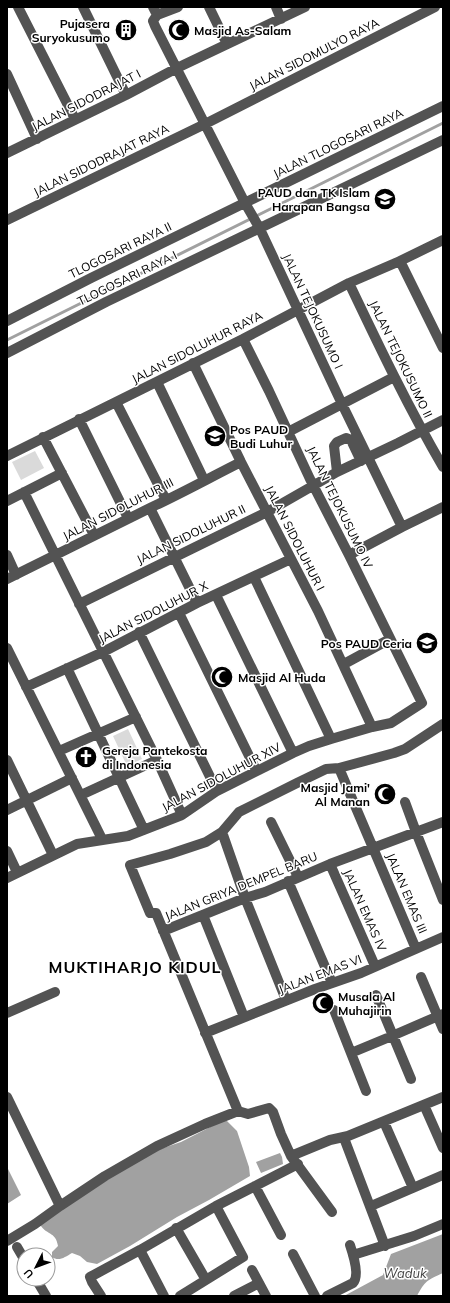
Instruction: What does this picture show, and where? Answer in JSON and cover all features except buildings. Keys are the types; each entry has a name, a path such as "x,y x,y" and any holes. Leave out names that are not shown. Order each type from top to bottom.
{"street":[{"path":"18,7 75,119"},
{"path":"83,7 126,95"},
{"path":"155,11 178,7"},
{"path":"209,7 227,44"},
{"path":"276,7 281,19"},
{"name":"JALAN SIDODRAJAT I","path":"7,153 126,95 176,68 305,7"},
{"name":"JALAN SIDOMULYO RAYA","path":"205,124 435,7"},
{"name":"JALAN TEJOKUSUMO I","path":"155,11 155,26 259,227 342,404 365,459"},
{"path":"7,74 37,139"},
{"name":"JALAN TLOGOSARI RAYA","path":"247,206 443,106"},
{"name":"JALAN SIDODRAJAT RAYA","path":"7,220 205,124"},
{"path":"259,227 443,140"},
{"name":"TLOGOSARI RAYA II","path":"7,321 91,278 247,206"},
{"name":"TLOGOSARI RAYA I","path":"7,353 106,302 259,227"},
{"name":"JALAN SIDOLUHUR RAYA","path":"7,456 243,339 349,283 442,244"},
{"path":"400,261 443,348"},
{"name":"JALAN TEJOKUSUMO II","path":"349,283 421,430 443,467"},
{"name":"JALAN TEJOKUSUMO IV","path":"243,339 313,485 414,686"},
{"name":"JALAN SIDOLUHUR I","path":"192,363 344,664 372,727"},
{"path":"288,432 394,377"},
{"path":"157,382 204,480"},
{"path":"116,402 166,500"},
{"path":"79,419 128,518"},
{"name":"JALAN SIDOLUHUR II","path":"79,604 267,512 313,485 443,420"},
{"path":"43,438 94,535"},
{"path":"338,472 334,446 337,442 346,438 351,440 365,459 402,526"},
{"name":"JALAN SIDOLUHUR III","path":"12,577 241,462"},
{"path":"7,501 62,474"},
{"path":"24,492 136,717 182,815"},
{"path":"349,555 402,526 443,507"},
{"path":"150,508 197,603"},
{"path":"7,555 12,577"},
{"name":"JALAN SIDOLUHUR X","path":"26,687 103,652 197,603 292,559"},
{"path":"254,577 331,739"},
{"path":"216,595 292,753"},
{"path":"179,613 256,770"},
{"path":"139,632 217,791"},
{"path":"344,664 390,639"},
{"path":"7,648 10,663 26,687 102,839"},
{"path":"67,668 144,830"},
{"name":"JALAN SIDOLUHUR XIV","path":"7,878 77,844 128,836 182,815 217,791 256,770 309,746 372,727 391,723 422,703 414,686"},
{"path":"59,751 136,717"},
{"path":"163,931 156,913 150,913 130,866 206,842 222,832 239,812 326,769 339,768 394,754 405,749 443,724"},
{"path":"7,760 53,855"},
{"path":"81,795 157,760"},
{"name":"JALAN EMAS III","path":"339,768 416,949"},
{"path":"7,810 72,778"},
{"path":"405,802 443,900"},
{"path":"271,822 298,878"},
{"name":"JALAN GRIYA DEMPEL BARU","path":"238,1111 163,931 245,898 265,892 330,864 443,822"},
{"path":"222,832 245,898 286,1000"},
{"path":"7,851 17,872"},
{"name":"JALAN EMAS IV","path":"330,864 375,966"},
{"path":"288,881 332,983"},
{"path":"203,915 244,1017"},
{"name":"JALAN EMAS VI","path":"205,1033 375,966 443,937"},
{"path":"421,977 440,1015 443,1029"},
{"path":"7,1012 55,992"},
{"path":"376,995 411,1079"},
{"path":"334,1010 366,1091"},
{"path":"351,1053 440,1015"},
{"path":"7,1097 60,1206"},
{"path":"102,1296 90,1277 140,1250 176,1228 255,1186 330,1140 344,1138 443,1097"},
{"path":"424,1105 443,1148"},
{"path":"7,1241 35,1224 105,1176 157,1146 238,1111 248,1114 269,1108 271,1109 293,1162 332,1212"},
{"path":"384,1122 413,1188"},
{"path":"344,1138 385,1246"},
{"path":"371,1206 443,1175"},
{"path":"255,1186 281,1236"},
{"path":"180,1296 244,1257 216,1206"},
{"path":"326,1296 353,1283 356,1280 357,1276 352,1250 385,1246 443,1224"},
{"path":"176,1228 206,1280"},
{"path":"140,1250 164,1296"},
{"path":"293,1254 315,1296"},
{"path":"252,1270 266,1296"},
{"path":"234,1296 259,1283"},
{"path":"41,1287 46,1296"}],"shaded area":[{"path":"35,451 44,468 21,480 12,462"},
{"path":"128,729 142,759 127,766 113,736"}],"water":[{"path":"222,1121 227,1121 237,1131 249,1167 250,1176 97,1264 87,1262 80,1256 72,1253 60,1259 56,1258 56,1248 58,1246 57,1241 53,1235 45,1230 40,1224 148,1153 181,1142"},
{"path":"280,1153 283,1164 261,1173 256,1162"},
{"path":"7,1167 21,1195 7,1204"},
{"name":"Waduk","path":"443,1234 443,1273 433,1277 427,1282 417,1296 344,1296 383,1275 391,1254"}],"waterway":[{"path":"7,340 443,123"}],"place":[{"name":"Pujasera Suryokusumo","path":"126,30"},
{"name":"Masjid As-Salam","path":"179,30"},
{"name":"PAUD dan TK Islam Harapan Bangsa","path":"385,199"},
{"name":"Pos PAUD Budi Luhur","path":"215,436"},
{"name":"Pos PAUD Ceria","path":"427,643"},
{"name":"Masjid Al Huda","path":"222,677"},
{"name":"Gereja Pantekosta di Indonesia","path":"86,757"},
{"name":"Masjid Jami' Al Manan","path":"385,794"},
{"name":"Musala Al Muhajirin","path":"323,1003"}],"district":[{"name":"MUKTIHARJO KIDUL","path":"135,967"}]}
